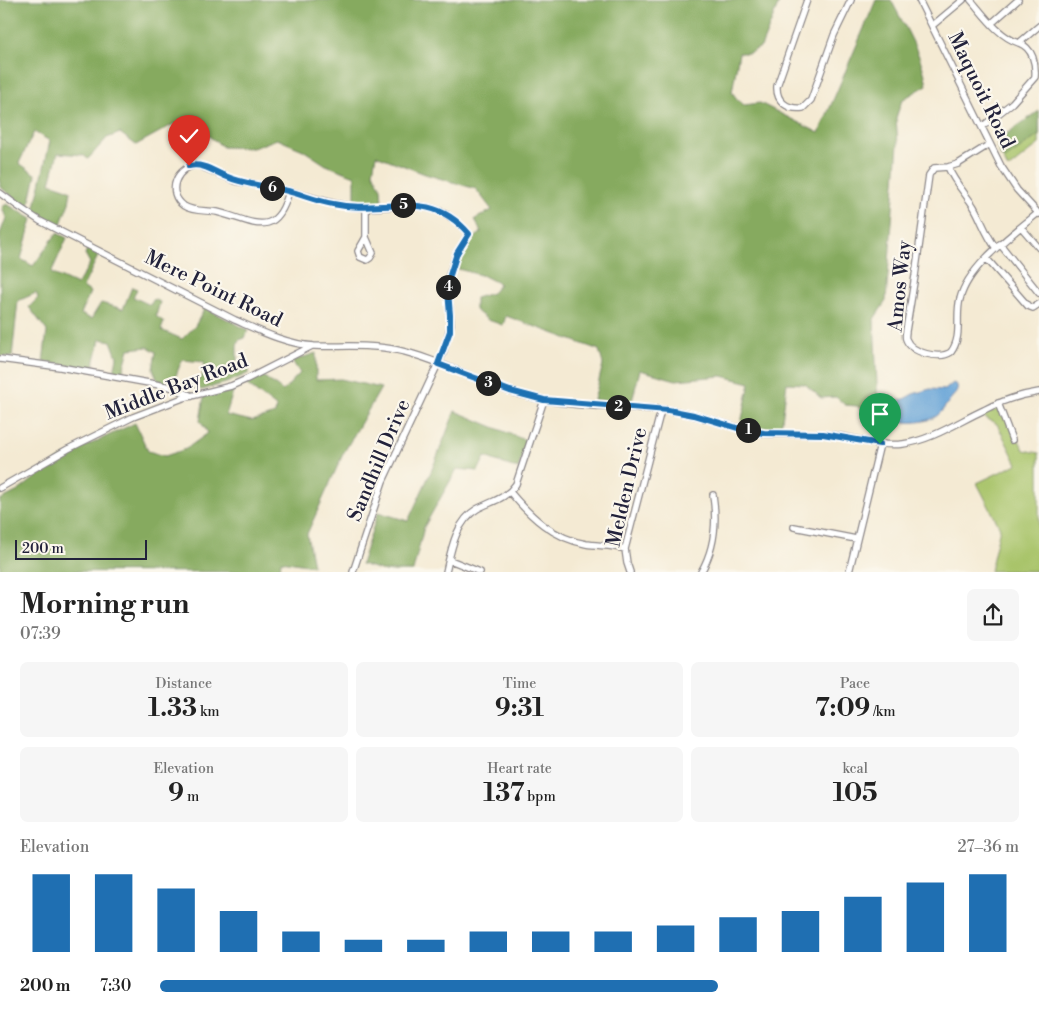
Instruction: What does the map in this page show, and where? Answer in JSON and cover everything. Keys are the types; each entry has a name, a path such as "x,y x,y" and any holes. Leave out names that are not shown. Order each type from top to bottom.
{"street":[{"path":"807,0 777,86 777,94 781,102 794,109 803,108 811,100 834,35 851,0"},
{"name":"Maquoit Road","path":"920,0 990,144 1012,182 1038,213"},
{"path":"933,25 963,0"},
{"path":"971,0 1008,38 1026,46 1034,60 1037,77 1012,103 982,127"},
{"path":"992,23 1018,0"},
{"path":"1019,43 1039,26"},
{"name":"Amos Way","path":"990,144 958,164 934,168 929,175 906,331 906,339 909,344 933,355 943,355 951,352 958,336 958,308 968,279 998,246 1038,213"},
{"path":"289,192 285,205 277,217 258,225 218,213 188,208 178,198 174,186 182,170 189,166 198,165 241,182 289,192 332,204 366,207 366,237"},
{"path":"948,167 973,206 987,235 1039,293"},
{"name":"Mere Point Road","path":"0,193 40,221 234,320 273,336 312,346 386,348 406,352 510,391 544,400 661,410 694,415 744,430 764,433 823,434 880,444 903,444 920,440 998,403 1039,392"},
{"name":"Sandhill Drive","path":"353,572 383,481 438,364 450,331 448,291 450,275 457,253 469,234 446,214 426,206 366,207"},
{"path":"1021,227 1039,248"},
{"path":"987,259 1030,307 1033,308 1039,304"},
{"name":"Middle Bay Road","path":"0,488 68,449 133,416 192,396 231,386 312,346"},
{"path":"0,359 171,386 192,396"},
{"path":"446,572 457,533 464,520 476,510 500,500 516,484 544,400"},
{"path":"998,403 1012,440"},
{"name":"Melden Drive","path":"630,572 625,549 661,410"},
{"path":"849,572 880,444"},
{"path":"510,492 536,520 559,535 579,543 625,549"},
{"path":"701,572 708,557 715,526 713,495"},
{"path":"794,527 856,539"},
{"path":"450,560 480,572"}],"green space":[{"path":"0,0 780,0 761,47 749,53 739,53 732,92 744,105 760,103 819,133 876,0 891,0 917,52 927,85 902,100 896,118 898,144 886,301 874,319 878,406 867,414 857,406 845,405 836,397 821,398 805,384 787,383 781,428 756,428 741,423 750,383 722,376 676,380 640,370 632,401 594,400 603,364 599,350 506,316 503,325 488,320 475,310 475,298 492,293 500,284 484,276 458,269 466,249 472,240 481,233 475,219 492,210 476,189 425,174 376,155 373,172 381,188 382,202 355,202 355,176 326,165 303,150 277,139 253,148 223,147 201,130 174,124 136,145 120,133 107,138 88,159 83,155 58,153 50,183 71,191 69,203 60,226 34,211 50,141 34,132 19,163 36,175 28,209 0,187"},
{"path":"1039,111 1039,135 1005,159 1001,157 997,147 999,139"},
{"path":"1039,118 1039,144 1008,169 998,148"},
{"path":"7,204 32,219 21,259 33,266 57,233 67,238 51,273 77,285 90,263 85,254 88,247 99,254 83,287 90,292 81,314 91,319 101,303 123,309 132,287 137,289 133,297 150,305 154,299 160,302 156,316 164,322 161,330 182,339 195,326 205,308 248,330 245,338 239,340 237,346 237,365 249,370 249,373 229,382 202,390 181,386 181,384 202,378 204,362 182,360 173,383 158,381 153,369 156,352 148,347 129,349 122,375 114,373 117,357 111,341 100,339 93,369 43,362 47,331 29,307 38,298 36,293 18,301 12,357 0,356 0,234 6,218 2,207"},
{"path":"316,353 316,380 341,379 381,388 343,454 307,534 313,566 281,561 280,572 0,571 0,500 18,491 61,458 135,423 148,451 165,456 186,449 208,433 200,421 204,396 230,389 233,392 226,415 252,421 275,414 276,407 246,384 263,376 283,391 300,373 292,361"},
{"path":"1002,407 1024,450 1039,453 1039,571 990,571 1000,528 977,483 1017,464 997,424 982,416"},
{"path":"455,411 527,441 518,469 485,457 478,471 457,469 424,527 413,571 384,571 361,564 378,512 408,521 433,467"}],"water":[{"path":"953,383 957,385 956,392 942,411 933,418 920,422 905,422 893,417 890,412 889,405 894,401 902,400 913,394 930,389 945,390"}],"route":[{"path":"189,166 202,166 236,181 277,189 343,206 426,206 446,214 454,220 469,234 451,268 448,283 450,331 438,364 510,391 544,400 668,410 694,415 744,430 774,434 823,434 880,444"}]}
